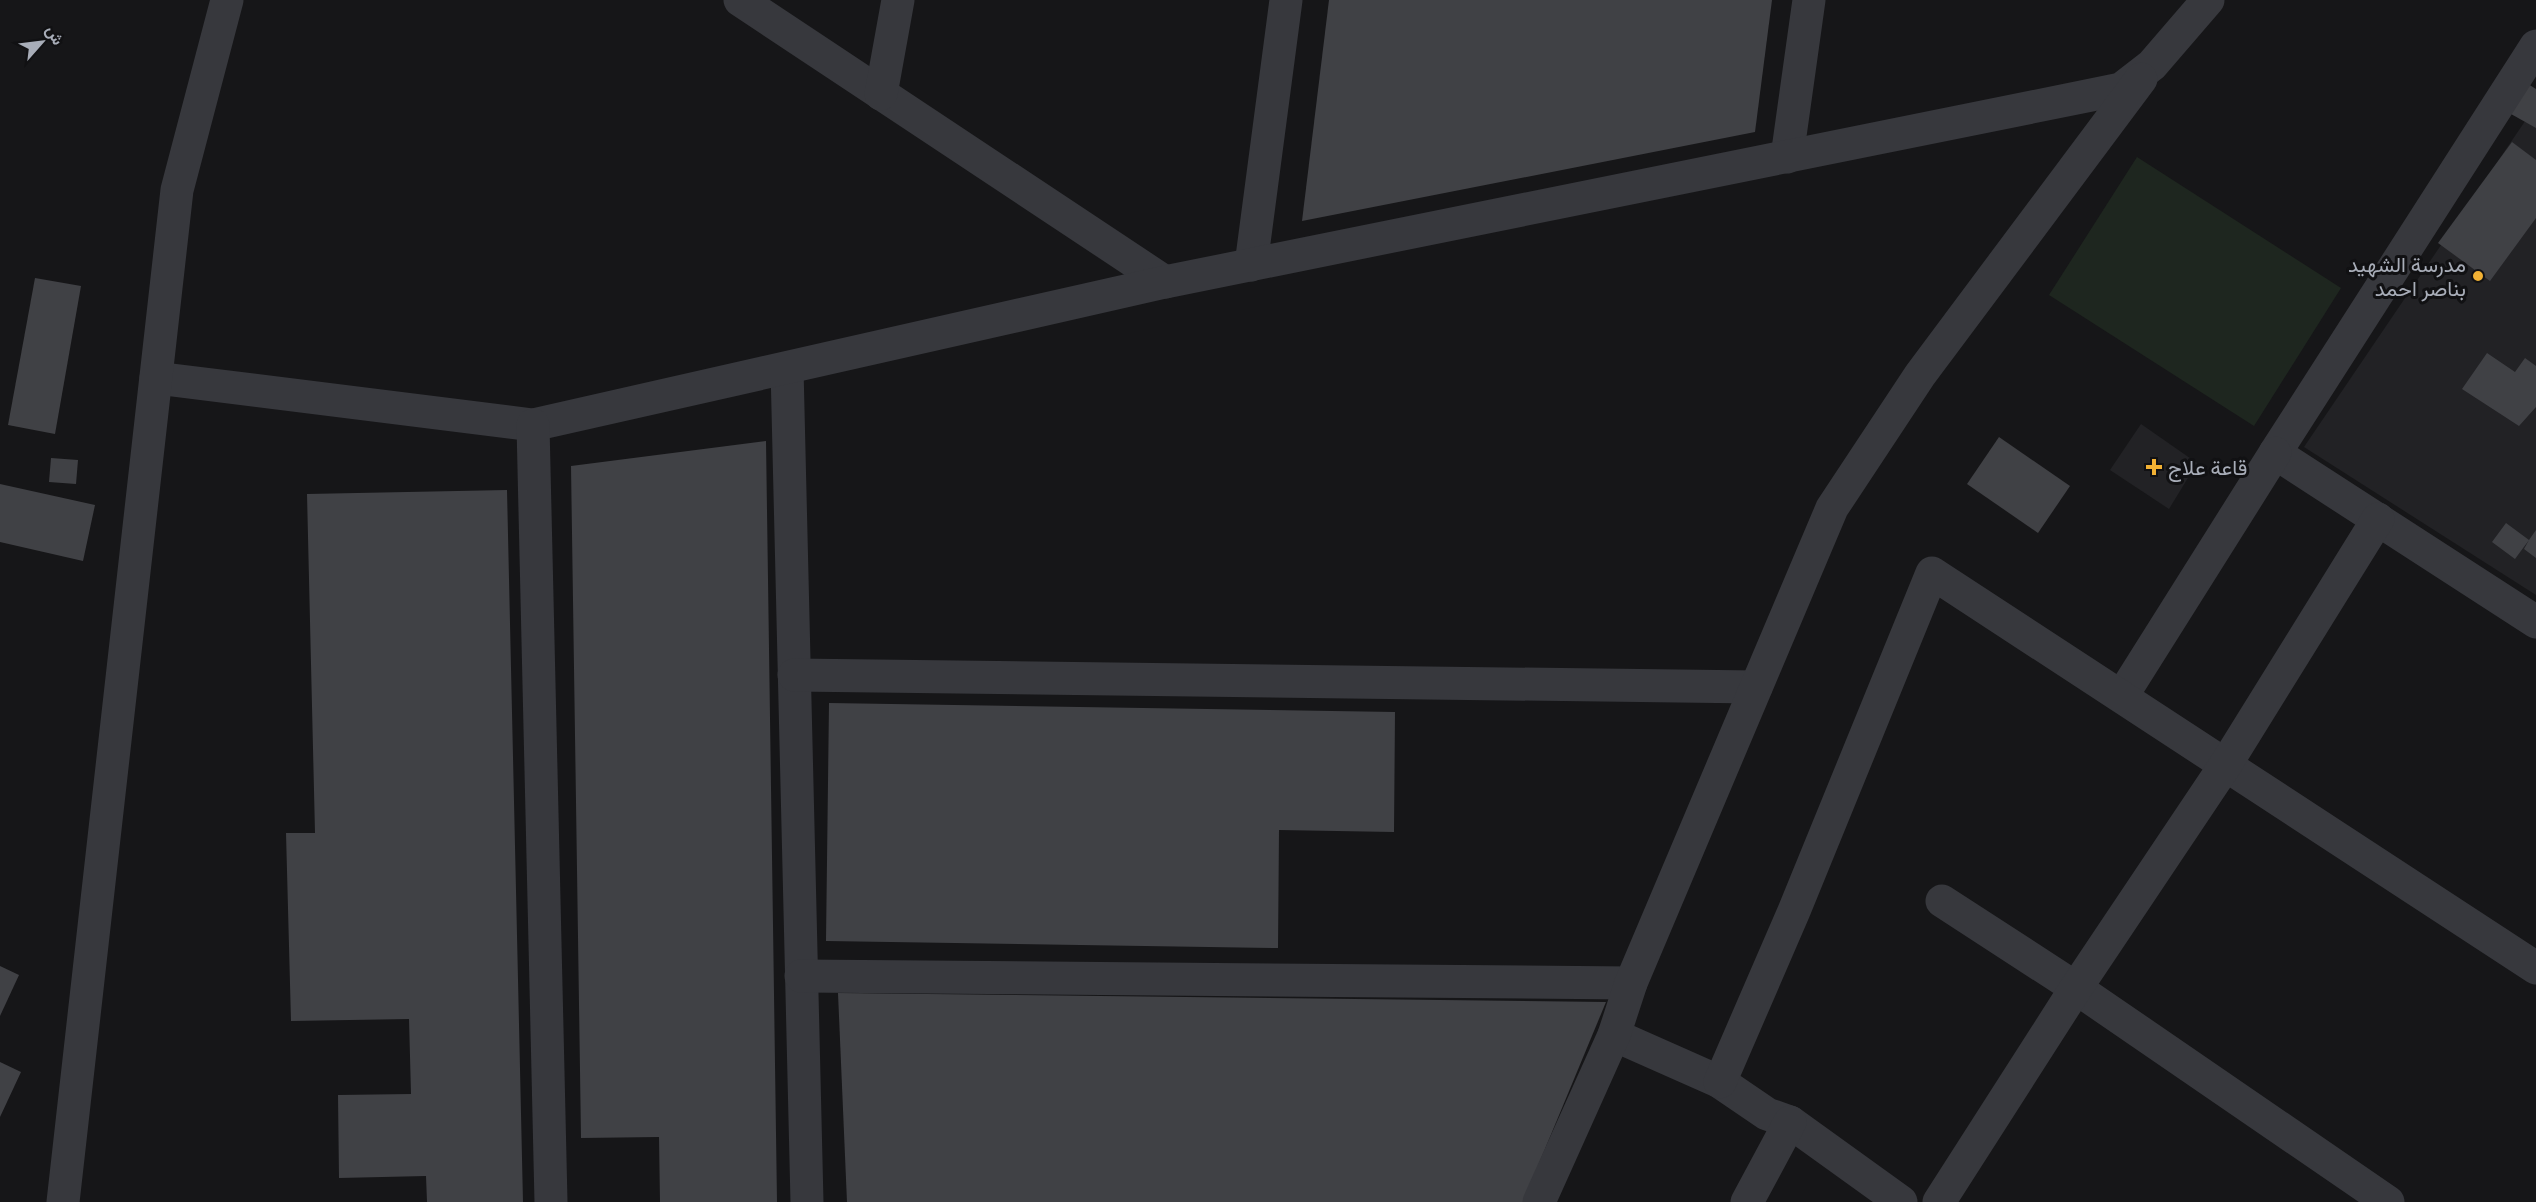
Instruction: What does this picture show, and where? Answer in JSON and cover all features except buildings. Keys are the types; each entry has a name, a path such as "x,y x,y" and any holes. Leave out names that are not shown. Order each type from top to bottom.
{"street":[{"path":"63,1202 177,190 227,0"},
{"path":"740,0 1165,282"},
{"path":"882,94 898,0"},
{"path":"1251,265 1286,0"},
{"path":"1788,157 1809,0"},
{"path":"1539,1202 1614,1035 1631,983 1832,508 1920,375 2152,64 2208,0"},
{"path":"2122,696 2536,46"},
{"path":"156,378 533,425 1165,282 2121,89 2152,64"},
{"path":"787,368 807,1202"},
{"path":"533,425 551,1202"},
{"path":"2275,453 2536,622"},
{"path":"1939,1202 2076,988 2226,764 2378,519"},
{"path":"1720,1083 1794,911 1932,573 2536,968"},
{"path":"794,675 1756,687"},
{"path":"1942,901 2076,988 2388,1202"},
{"path":"801,976 1631,983"},
{"path":"1614,1035 1720,1083 1767,1114 1790,1122 1901,1202"},
{"path":"1747,1202 1790,1122"}],"shaded area":[{"name":"مدرسة الشهيد بناصر احمد","path":"2536,105 2536,595 2304,447"},
{"path":"2137,157 2341,288 2254,426 2049,295"},
{"name":"قاعة علاج","path":"2141,424 2197,463 2169,509 2110,470"}],"place":[{"name":"مدرسة الشهيد بناصر احمد","path":"2478,276"},
{"name":"قاعة علاج","path":"2154,467"}]}
